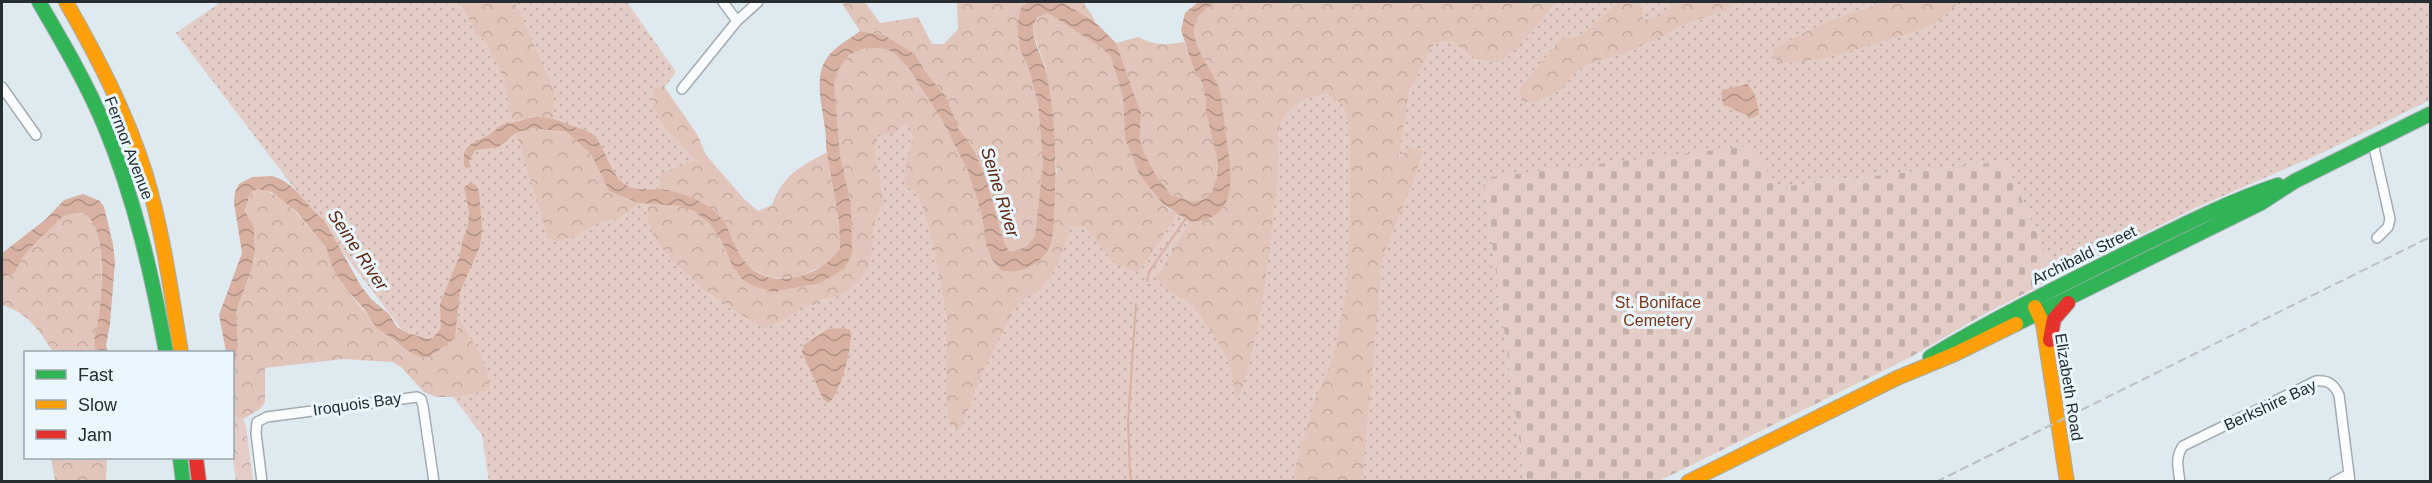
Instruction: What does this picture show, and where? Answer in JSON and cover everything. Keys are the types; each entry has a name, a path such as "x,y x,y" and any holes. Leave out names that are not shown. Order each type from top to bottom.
{"main road":[{"name":"Fermor Avenue","path":"39,2 76,62 124,173 156,293 166,351"},
{"name":"Fermor Avenue","path":"66,2 105,74 145,172 158,222 181,351"},
{"name":"Archibald Street","path":"1688,482 1897,378 1955,354 2260,203 2295,181 2430,114"},
{"name":"Archibald Street","path":"1897,378 1950,345 2031,300 2200,216 2255,192 2295,181"},
{"path":"2049,357 2051,326 2055,315 2081,291"},
{"name":"Elizabeth Road","path":"2031,300 2038,313 2049,357 2067,482"},
{"path":"180,459 183,482"},
{"path":"196,459 199,482"}],"street":[{"path":"723,2 737,21"},
{"path":"682,88 737,21 758,2"},
{"path":"2,87 36,135"},
{"path":"2373,143 2390,219 2388,227 2377,238"},
{"name":"Berkshire Bay","path":"2180,482 2177,459 2178,452 2184,446 2316,381 2325,380 2332,384 2339,395 2350,478"},
{"name":"Iroquois Bay","path":"262,482 256,433 257,422 267,417 417,397 423,406 434,482"},
{"path":"2334,482 2350,478"}],"green space":[{"path":"221,2 627,2 676,72 659,95 665,116 820,283 834,84 945,129 968,171 1057,173 1178,213 1185,220 1217,2 2430,2 2430,100 2324,152 2195,208 2056,277 2005,161 1779,187 1483,178 1525,481 489,482 482,435 176,33"},
{"path":"460,2 515,2 554,91 553,119 532,116 515,121 511,114 503,77 485,41 476,33"},
{"path":"841,2 865,2 880,23 918,17 932,44 944,44 958,29 957,2 1028,2 1024,4 1017,26 1020,50 1029,69 1038,104 1043,165 1035,236 1026,247 1010,252 1007,248 987,181 977,157 957,127 959,122 947,98 925,71 915,54 884,35 860,31"},
{"path":"1062,2 1083,2 1095,20 1094,21"},
{"path":"1217,2 1556,2 1518,47 1497,63 1473,57 1452,41 1434,43 1409,90 1398,159 1410,147 1423,151 1382,259 1362,481 1297,481 1294,472 1315,399 1332,362 1346,295 1350,221 1350,129 1345,107 1327,93 1296,104 1286,114 1280,125 1277,183 1259,322 1237,403 1229,361 1214,336 1194,306 1163,287 1157,278 1190,222 1207,219 1218,212 1226,203 1229,191 1230,164 1220,91 1195,39 1194,30 1199,16"},
{"path":"1617,2 1641,2 1643,20 1660,16 1675,2 1738,2 1719,13 1678,26 1665,35 1622,54 1587,64 1576,72 1562,89 1537,102 1522,102 1519,89 1561,39 1580,37"},
{"path":"1883,2 1958,2 1941,19 1931,25 1840,54 1806,61 1780,63 1772,56 1774,49 1813,28"},
{"path":"1048,13 1103,49 1111,57 1123,98 1125,139 1140,176 1164,205 1178,213 1138,273 1114,263 1085,227 1071,226 1058,265 1041,288 1025,298 1013,311 984,369 960,430 950,425 946,398 947,317 931,233 918,194 905,186 906,164 913,138 908,124 904,123 894,134 877,135 875,154 883,202 873,226 870,265 860,280 840,296 824,298 813,305 804,305 786,319 764,328 695,281 663,249 653,233 648,216 649,204 674,205 692,211 707,222 713,230 732,265 787,291 794,287 820,283 844,269 851,204 840,156 834,84 838,70 849,55 865,48 886,49 894,53 909,69 942,120 968,171 982,215 986,244 991,258 1049,249 1057,173 1046,69 1033,33 1034,23 1041,15"},
{"path":"1138,37 1160,44 1184,42 1202,84 1218,162 1217,177 1212,192 1205,199 1194,202 1171,195 1143,153 1140,141 1141,113 1116,43"},
{"path":"654,87 665,88 697,134 706,155 744,199 758,211 772,205 781,186 794,172 828,152 839,221 840,249 828,263 795,279 768,276 752,268 743,259 721,216 666,190 659,189 660,174 695,160 661,122 653,106"},
{"path":"532,128 570,134 591,154 606,187 616,194 639,203 620,218 602,221 574,237 556,241 548,237 516,133"},
{"name":"St. Boniface Cemetery","path":"1749,146 1779,187 2005,161 2056,277 1977,318 1911,357 1659,481 1525,481 1483,178"},
{"path":"257,189 266,191 281,198 293,209 325,248 345,288 389,337 410,352 423,358 440,350 457,334 458,318 483,361 490,390 452,397 436,397 424,392 401,367 392,362 343,359 265,368 265,402 260,409 243,419 234,416 234,370 238,346 236,312 251,271 255,251 254,227 245,211 250,193"},
{"path":"70,213 90,216 95,222 100,252 101,292 95,351 52,351 26,317 2,305 2,277 15,273 30,247 53,224"},
{"path":"234,416 243,419 246,426 253,481 236,481 233,459"},
{"path":"51,459 107,459 106,481 55,481"}],"water":[{"name":"Seine River","path":"1028,2 1062,2 1094,21 1116,43 1141,113 1140,141 1144,153 1155,174 1171,195 1194,202 1205,199 1212,192 1217,177 1218,162 1206,112 1202,83 1193,67 1181,30 1185,13 1198,2 1217,2 1199,16 1194,30 1195,39 1220,91 1222,102 1231,178 1226,203 1218,213 1207,219 1190,222 1164,205 1140,176 1125,139 1123,98 1111,57 1103,49 1048,13 1036,19 1033,32 1046,72 1054,125 1053,232 1050,246 1044,256 1033,265 1021,270 1001,270 991,258 986,244 982,215 968,171 942,120 909,69 894,53 886,49 865,48 849,55 838,70 834,84 840,156 851,204 852,254 844,269 820,283 773,292 751,285 742,279 732,265 722,242 710,224 694,211 681,206 639,203 609,191 591,154 567,132 531,128 516,133 498,147 475,150 469,161 471,167 466,168 464,165 466,149 501,125 536,117 555,120 585,130 595,136 615,174 628,186 671,191 693,199 717,213 743,259 753,270 765,277 779,279 807,274 831,259 840,249 839,221 820,99 820,75 830,54 860,31 884,35 915,54 925,71 947,98 955,119 959,122 957,127 972,146 982,169 1003,240 1010,252 1026,247 1035,236 1043,165 1038,104 1029,69 1020,50 1017,26 1021,7"},
{"path":"1747,84 1758,106 1759,114 1753,118 1723,104 1721,95 1722,90"},
{"name":"Seine River","path":"272,176 281,179 294,189 324,220 361,286 371,299 389,314 397,327 407,333 428,339 433,338 441,328 440,304 460,255 468,226 469,212 464,187 470,183 476,185 479,191 482,227 480,246 460,292 455,338 435,353 423,358 411,353 376,327 334,271 326,248 296,211 272,192 257,189 250,193 245,211 254,227 255,251 251,271 236,312 238,346 234,370 234,351 226,351 219,315 242,253 234,203 235,192 239,184 252,177"},
{"path":"83,194 100,201 104,207 115,262 106,345 108,351 95,351 102,269 98,238 88,216 76,213 63,217 28,251 15,273 2,277 2,253 45,220 64,200"},
{"path":"828,329 850,330 851,337 848,357 837,390 828,403 823,399 802,352 804,345"}],"waterway":[{"path":"1147,281 1149,272 1186,218"},
{"path":"1132,482 1128,422 1136,304"}],"railway":[{"path":"1936,482 2430,237"}],"traffic: fast":[{"path":"39,2 90,95 116,154 142,238 166,351"},
{"path":"2016,324 2261,203 2295,181 2430,114"},
{"path":"1930,357 2026,304 2162,235 2219,208 2278,185"},
{"path":"180,459 183,482"}],"traffic: slow":[{"path":"66,2 110,85 145,172 162,239 181,351"},
{"path":"2035,307 2043,324 2067,482"},
{"path":"1688,482 1897,378 1955,354 2016,324"}],"traffic: jam":[{"path":"2050,340 2054,319 2068,303"},
{"path":"196,459 199,482"}]}
